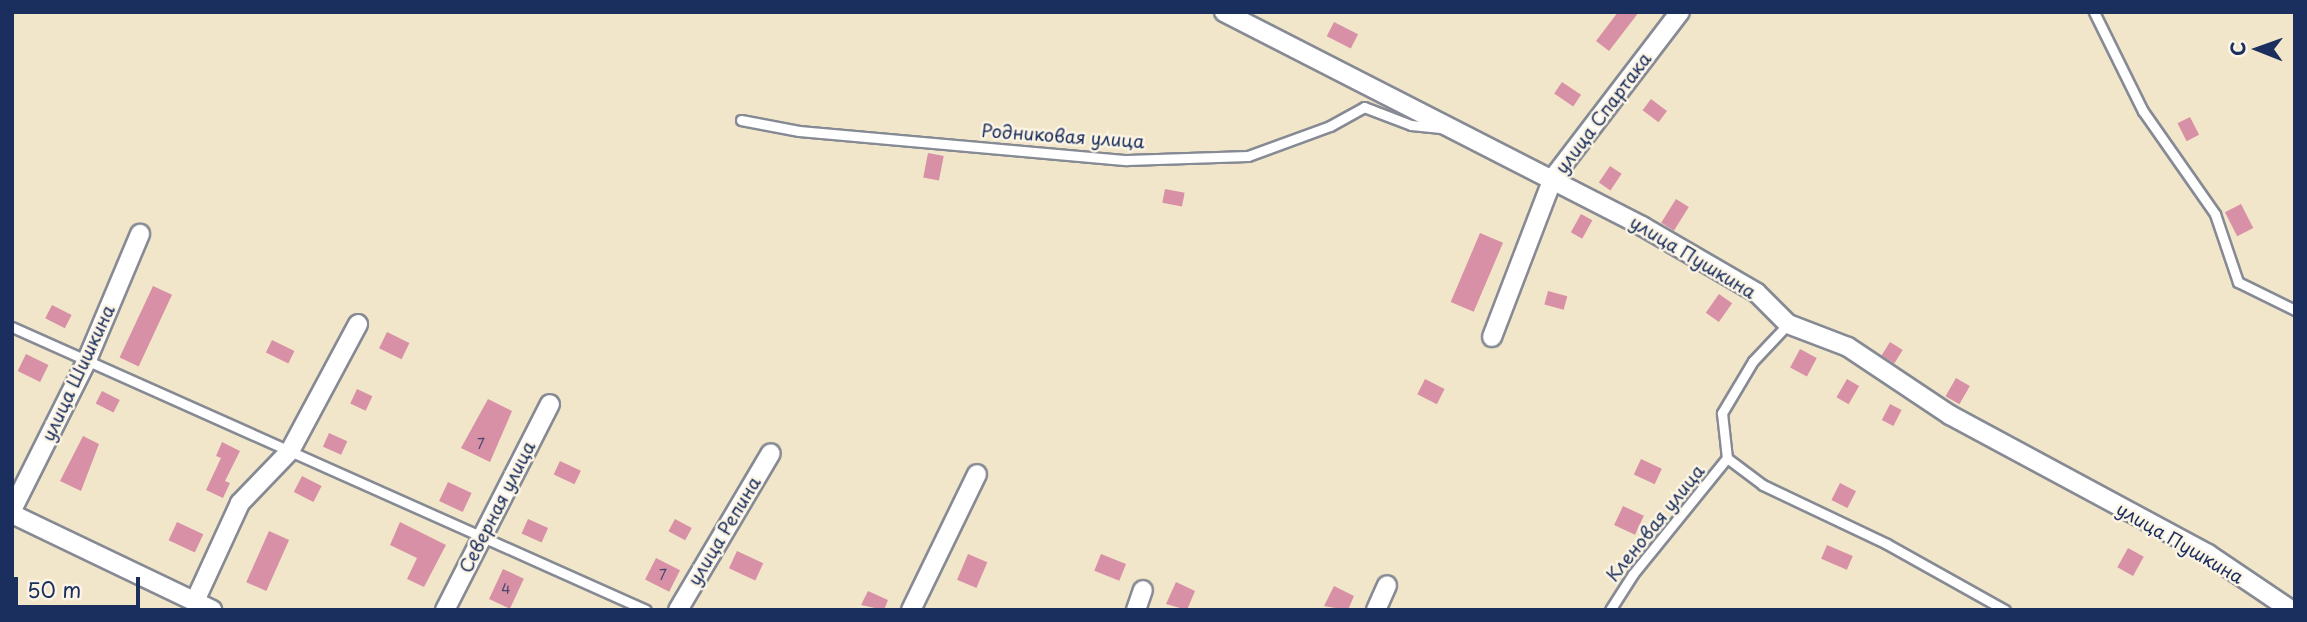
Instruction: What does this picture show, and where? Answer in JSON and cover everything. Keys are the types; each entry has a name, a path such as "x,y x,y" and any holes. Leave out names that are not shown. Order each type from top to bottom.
{"street":[{"name":"улица Пушкина","path":"1224,12 1553,178 1757,293 1788,324 1848,347 1950,415 2208,554 2291,610"},
{"name":"улица Спартака","path":"1492,337 1553,178 1680,12"},
{"name":"улица Шишкина","path":"12,512 87,359 140,234"},
{"path":"195,601 240,503 290,451 358,324"},
{"name":"Северная улица","path":"444,610 550,404"},
{"name":"улица Репина","path":"678,610 771,453"},
{"path":"911,610 977,474"},
{"path":"12,512 212,610"},
{"path":"1376,610 1387,585"},
{"path":"1136,610 1143,590"}],"lane":[{"path":"2094,12 2143,111 2215,214 2238,282 2295,310"},
{"name":"Родниковая улица","path":"741,120 799,131 1127,160 1248,156 1330,126 1364,107 1411,125 1454,130"},
{"path":"1788,324 1753,361 1722,413 1727,458 1763,485 1887,544 2006,610"},
{"path":"12,327 646,610"},
{"name":"Кленовая улица","path":"1610,610 1633,574 1727,458"}],"building":[{"path":"1618,12 1639,12 1609,51 1596,41"},
{"path":"1334,22 1358,34 1351,49 1327,36"},
{"path":"1562,82 1581,95 1573,106 1554,94"},
{"path":"1651,99 1667,111 1659,122 1643,110"},
{"path":"2190,117 2199,135 2187,141 2178,123"},
{"path":"928,153 944,156 939,181 923,178"},
{"path":"1610,166 1622,174 1610,190 1599,183"},
{"path":"1165,189 1185,193 1182,207 1162,203"},
{"path":"1676,199 1689,207 1674,231 1661,223"},
{"path":"2241,204 2253,228 2237,236 2225,212"},
{"path":"1581,214 1592,220 1582,239 1571,232"},
{"path":"1480,233 1503,243 1474,312 1451,302"},
{"path":"153,286 172,295 139,366 120,358"},
{"path":"1548,291 1567,296 1564,310 1544,305"},
{"path":"1719,294 1732,303 1719,322 1706,313"},
{"path":"52,305 72,315 65,328 45,318"},
{"path":"387,332 409,343 402,359 379,348"},
{"path":"272,340 294,351 288,364 266,353"},
{"path":"1890,342 1903,350 1894,364 1882,356"},
{"path":"1800,349 1817,358 1807,376 1790,368"},
{"path":"26,354 48,365 40,382 18,371"},
{"path":"1956,378 1970,386 1959,404 1946,396"},
{"path":"1425,379 1445,389 1437,404 1417,394"},
{"path":"1847,379 1859,386 1849,404 1836,397"},
{"path":"357,389 372,396 366,411 350,404"},
{"path":"102,391 120,400 113,413 96,403"},
{"path":"488,399 512,411 490,462 461,448"},
{"path":"1890,404 1902,410 1893,426 1882,420"},
{"path":"329,433 347,441 341,455 323,447"},
{"path":"83,436 99,444 81,491 60,481"},
{"path":"222,442 240,451 225,481 230,483 223,498 206,490 221,458 216,456"},
{"path":"1641,459 1662,469 1655,484 1634,474"},
{"path":"560,461 581,471 575,484 554,475"},
{"path":"302,476 322,486 313,502 294,492"},
{"path":"448,482 472,493 463,512 439,501"},
{"path":"1840,483 1856,491 1847,508 1831,500"},
{"path":"1623,506 1644,516 1635,535 1614,525"},
{"path":"528,519 548,528 542,543 521,534"},
{"path":"675,519 692,528 685,540 668,531"},
{"path":"177,522 203,534 195,552 169,540"},
{"path":"400,522 446,545 424,587 407,579 417,558 390,545"},
{"path":"269,531 289,540 266,591 246,582"},
{"path":"1827,545 1853,556 1847,570 1821,559"},
{"path":"2128,548 2144,557 2133,576 2117,567"},
{"path":"737,551 763,563 755,580 729,568"},
{"path":"968,554 987,562 976,588 957,580"},
{"path":"1101,554 1126,564 1119,581 1094,571"},
{"path":"656,558 680,570 669,592 645,579"},
{"path":"503,569 524,579 510,609 489,599"},
{"path":"1176,582 1195,591 1187,610 1166,604"},
{"path":"1334,586 1354,596 1348,610 1324,606"},
{"path":"868,591 888,600 884,610 861,605"}]}
